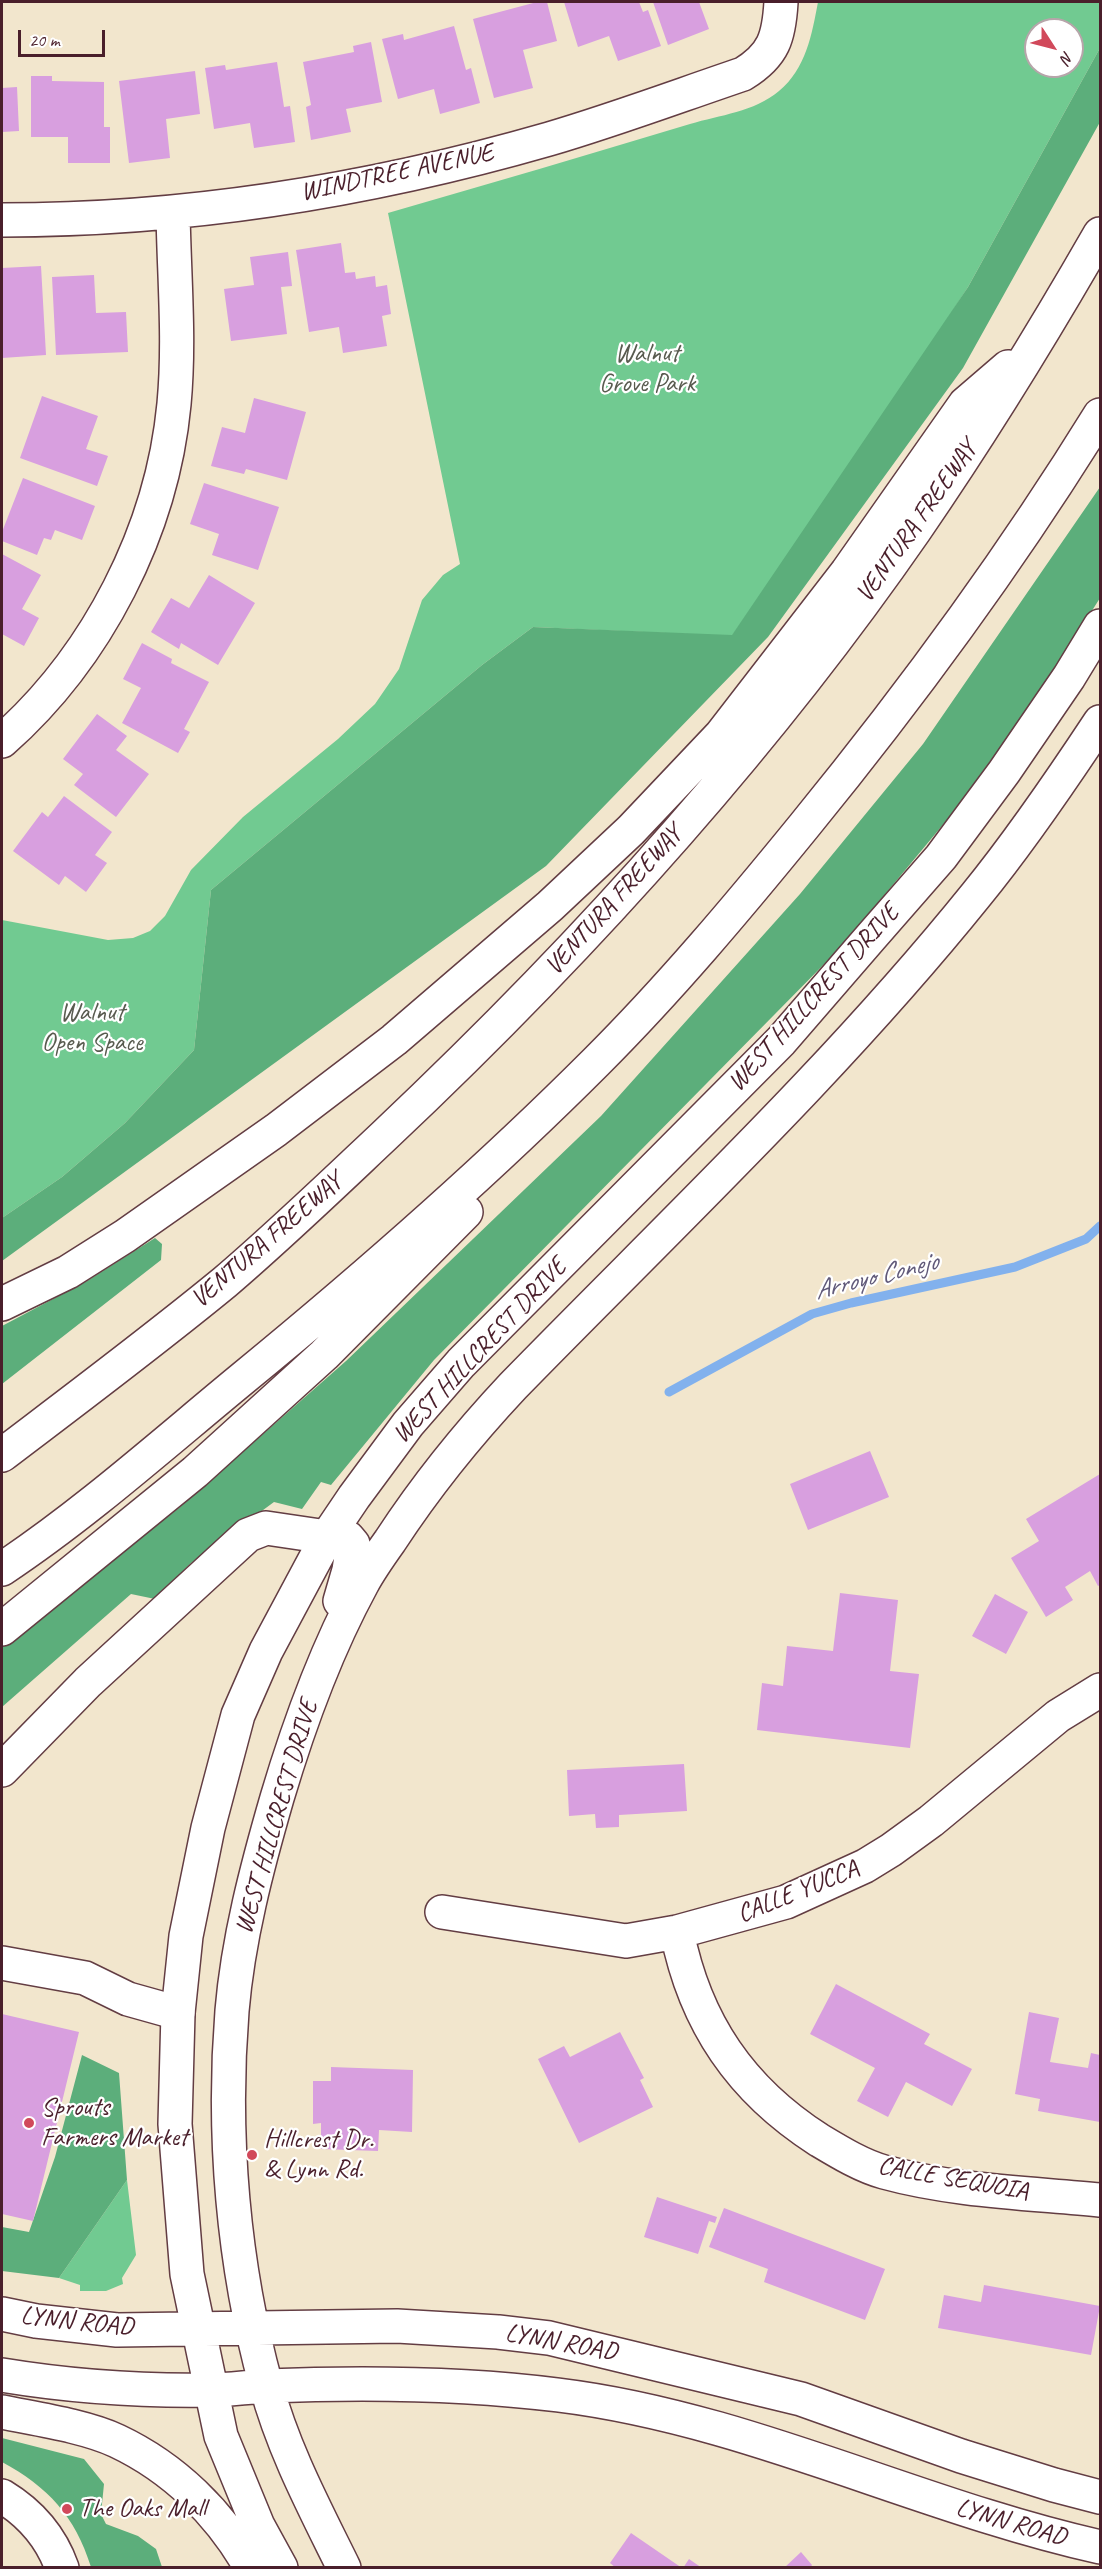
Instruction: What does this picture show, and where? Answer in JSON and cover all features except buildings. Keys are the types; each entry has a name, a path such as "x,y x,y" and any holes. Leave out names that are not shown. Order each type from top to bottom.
{"main road":[{"name":"WINDTREE AVENUE","path":"2,220 60,220 173,212 308,193 407,175 549,139 743,74 759,64 772,49 780,26 781,2"},
{"path":"2,741 50,695 73,664 101,621 125,575 151,513 169,438 174,403 176,364 173,212"},
{"name":"VENTURA FREEWAY","path":"2,1455 153,1340 227,1279 316,1200 480,1046 626,891 737,763 817,663 915,530 1038,341 1101,234"},
{"path":"2,1304 68,1272 125,1236 276,1130 394,1040 550,906 631,830 721,735 847,572 965,404 1038,341"},
{"path":"2,1629 195,1472 324,1355 447,1233 597,1062 673,981 747,895 867,748 961,626 1054,490 1101,415"},
{"name":"WEST HILLCREST DRIVE","path":"281,2568 258,2526 221,2436 187,2274 175,2124 178,2013 186,1936 198,1875 238,1715 266,1651 327,1537 408,1424 461,1364 781,1041 940,857 1004,772 1101,626"},
{"name":"WEST HILLCREST DRIVE","path":"344,2568 302,2480 266,2386 242,2275 231,2163 228,2093 232,2008 241,1950 266,1836 290,1756 330,1650 363,1581 402,1522 473,1429 521,1377 840,1053 977,894 1030,826 1101,722"},
{"path":"2,1569 47,1539 290,1340 418,1229 597,1062"},
{"path":"2,1770 88,1682 248,1535 266,1528 348,1538 353,1544 330,1650"},
{"name":"CALLE YUCCA","path":"441,1912 626,1941 677,1932 786,1902 865,1866 931,1821 1058,1716 1101,1690"},
{"name":"CALLE SEQUOIA","path":"677,1932 700,2008 724,2053 756,2091 796,2125 837,2151 883,2172 952,2185 1101,2200"},
{"path":"2,1963 85,1978 128,2000 178,2013"},
{"name":"LYNN ROAD","path":"2,2314 36,2321 117,2330 397,2326 498,2332 549,2338 801,2398 961,2456 1054,2485 1101,2496"},
{"name":"LYNN ROAD","path":"2,2375 36,2381 211,2390 266,2386 405,2385 500,2388 562,2395 628,2407 734,2432 968,2512 1101,2547"},
{"path":"2,2412 63,2425 115,2440 148,2459 185,2486 216,2515 251,2568"},
{"path":"2,2496 31,2517 49,2539 62,2568"}],"green space":[{"name":"Walnut Grove Park","path":"818,2 1100,2 1100,48 1084,77 1084,18 1024,18 1024,78 1083,78 968,287 891,406 732,636 533,627 482,665 211,890 194,1050 125,1123 62,1177 2,1218 2,920 108,940 133,938 150,931 165,916 191,870 243,817 338,739 375,704 399,669 422,600 443,575 460,564 388,213 759,104 779,91 796,72 810,38"},
{"path":"1100,48 1100,122 963,368 768,637 546,866 2,1261 2,1218 62,1177 125,1123 194,1050 211,890 482,665 533,627 732,635 968,287"},
{"path":"1100,487 1100,598 1047,682 961,803 842,946 434,1360 331,1485 321,1482 302,1509 274,1502 191,1563 155,1599 131,1594 2,1707 2,1646 179,1508 346,1361 601,1116 800,894 923,744"},
{"path":"155,1238 162,1244 161,1260 2,1384 2,1326 87,1281"},
{"path":"82,2055 119,2073 127,2180 59,2278 2,2271 2,2227 29,2232 55,2157"},
{"path":"127,2180 136,2255 122,2278 123,2284 106,2291 80,2291 80,2285 59,2278"},
{"path":"2,2438 84,2459 104,2484 101,2514 106,2524 138,2536 156,2549 162,2567 91,2567 77,2533 58,2505 33,2482 2,2462"}],"waterway":[{"name":"Arroyo Conejo","path":"669,1392 812,1314 851,1303 1015,1267 1086,1239 1100,1226"}],"place":[{"name":"Sprouts Farmers Market","path":"29,2123"},
{"name":"Hillcrest Dr. & Lynn Rd.","path":"252,2155"},
{"name":"The Oaks Mall","path":"67,2509"}],"park label":[{"name":"Walnut Open Space","path":"92,1028"}]}
